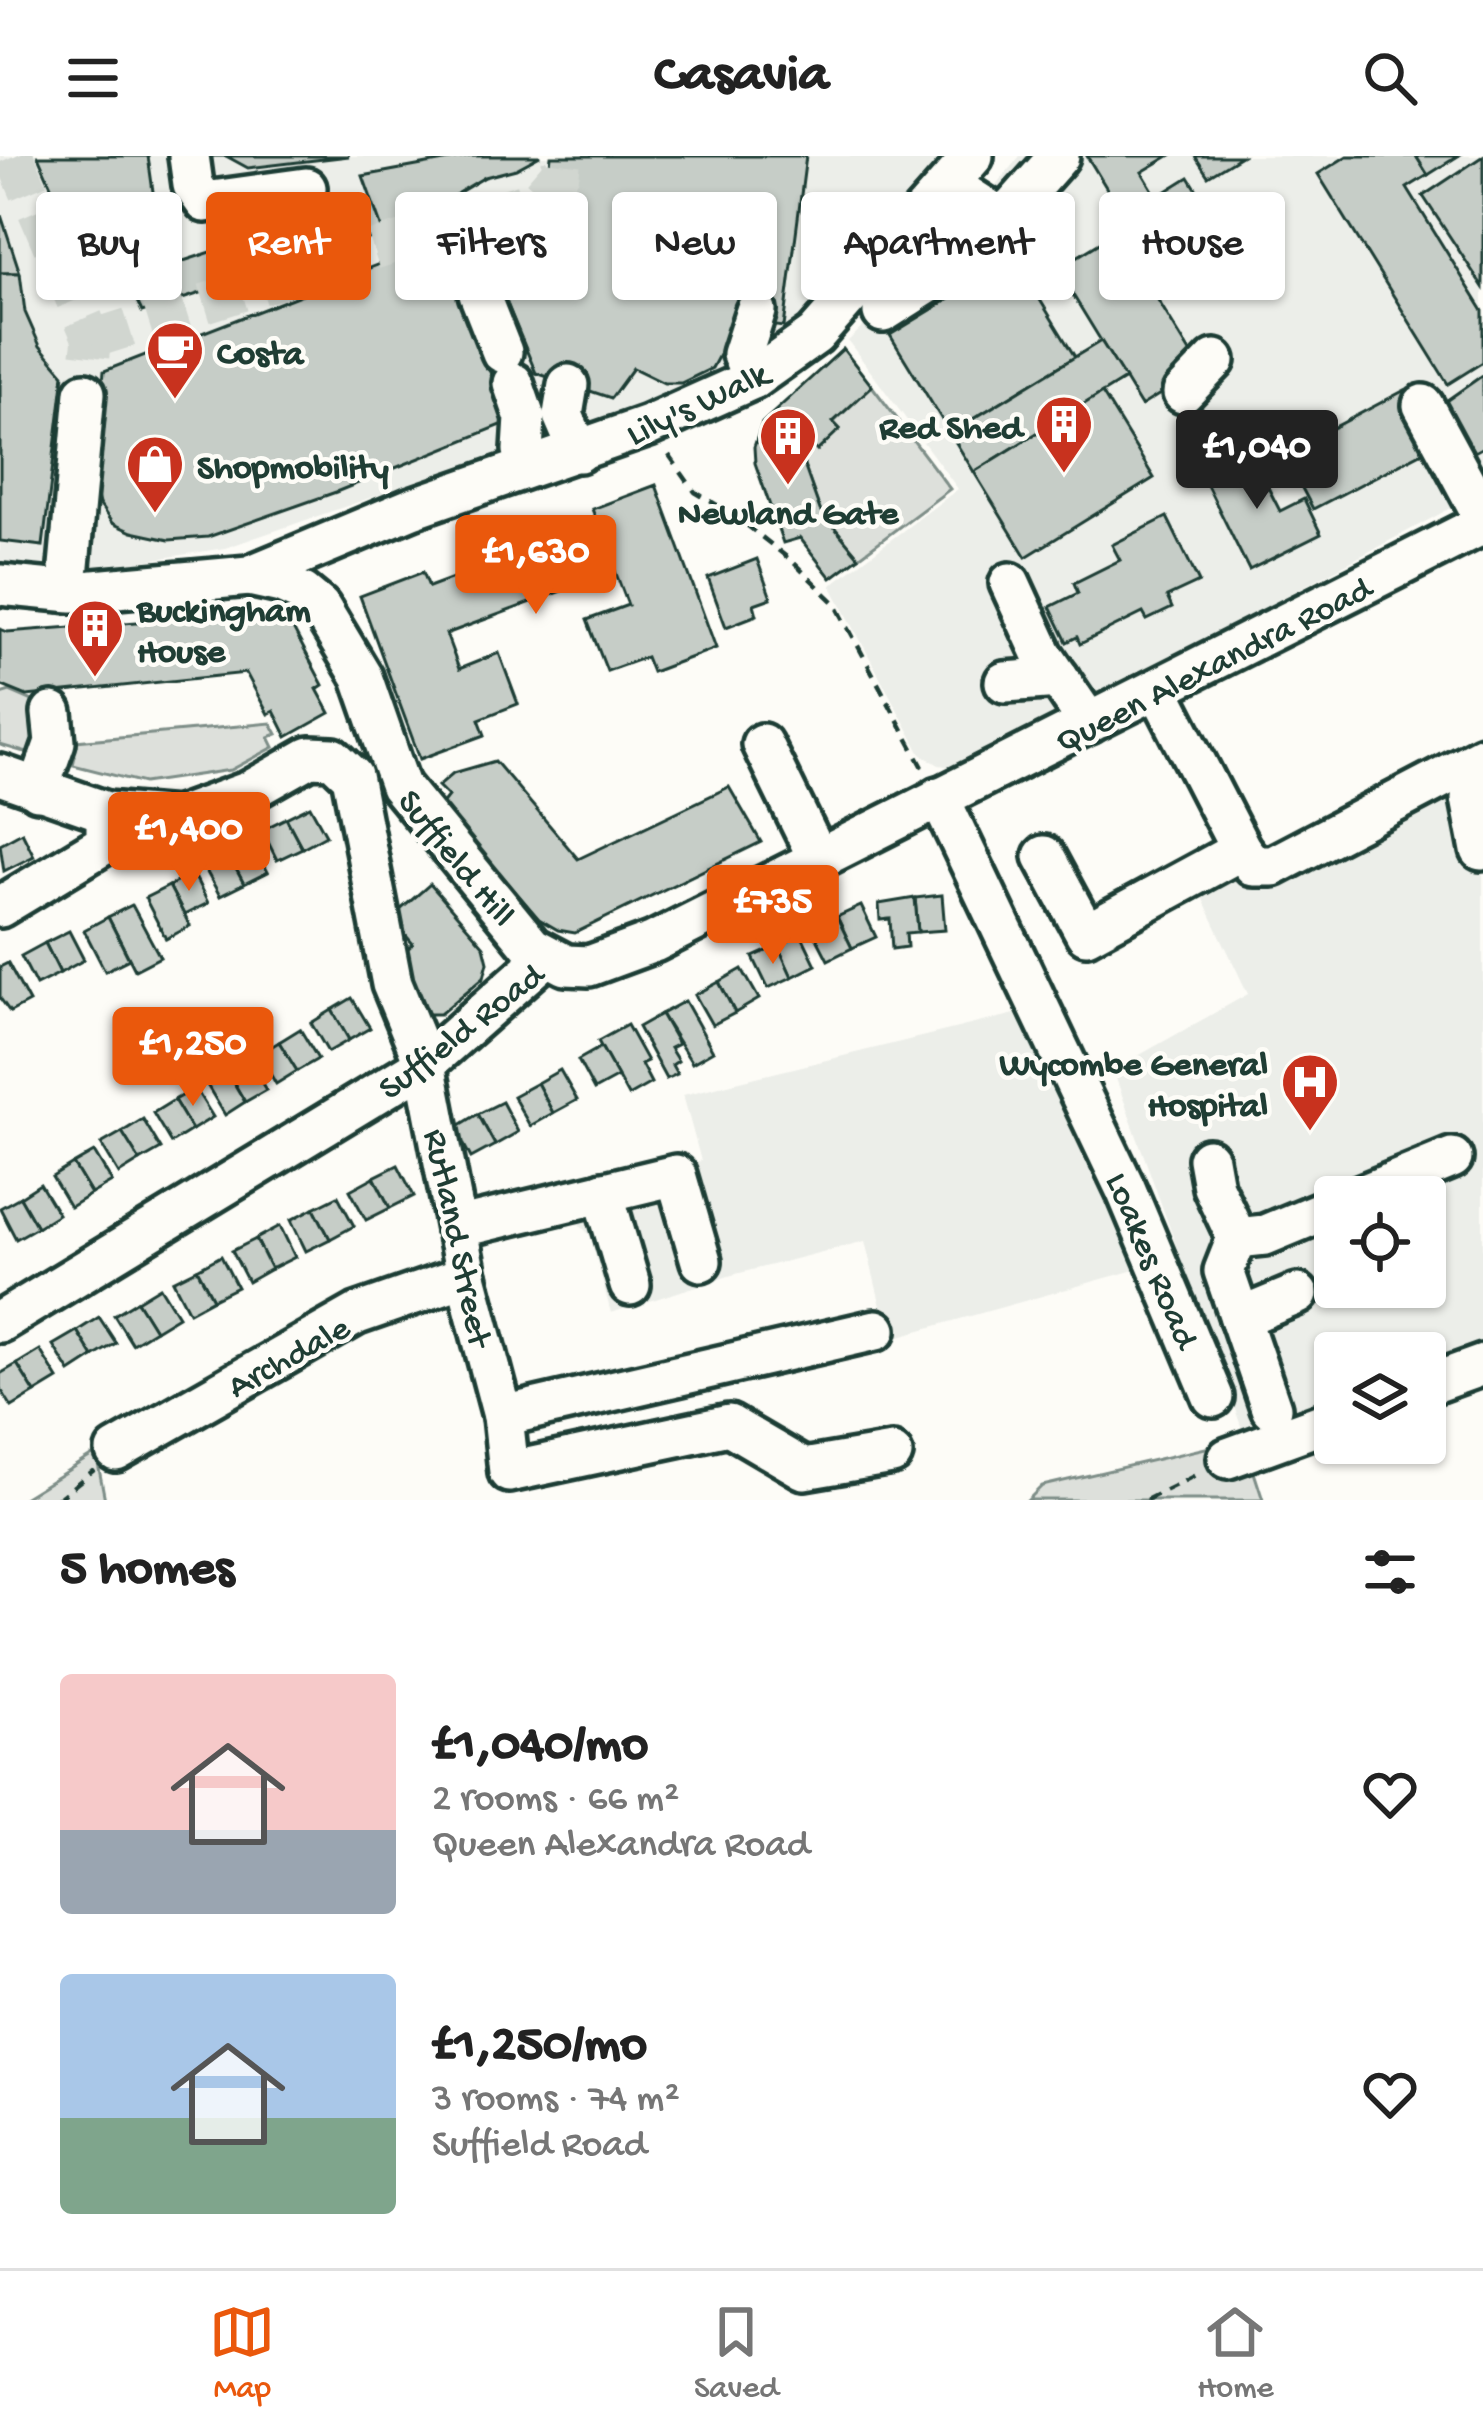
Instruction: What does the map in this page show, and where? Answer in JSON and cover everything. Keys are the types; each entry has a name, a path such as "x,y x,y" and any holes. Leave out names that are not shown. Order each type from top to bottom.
{"street":[{"path":"189,156 193,185 205,202 306,188"},
{"path":"1027,192 1059,156"},
{"name":"Lily's Walk","path":"0,603 71,606 249,582 412,508 579,452 753,380 815,335 961,170"},
{"path":"481,300 525,418 524,450"},
{"path":"883,312 902,300"},
{"path":"753,380 742,353 757,311"},
{"path":"1183,393 1214,360"},
{"path":"568,385 563,416 579,452"},
{"path":"70,566 85,393"},
{"path":"1423,405 1483,520"},
{"name":"Lily's Walk","path":"303,592 313,566 412,508"},
{"name":"Queen Alexandra Road","path":"939,796 1158,689 1483,520"},
{"path":"249,582 303,592"},
{"name":"Lily's Walk","path":"0,584 71,592 249,582"},
{"name":"Suffield Hill","path":"249,582 291,596 362,677"},
{"path":"1010,583 1043,655 1089,723"},
{"name":"Suffield Hill","path":"303,592 320,607 362,677 400,786 532,947 546,957"},
{"path":"1005,682 1059,678"},
{"path":"1158,689 1235,840 1254,866 1273,866 1483,756"},
{"path":"38,790 55,742 52,713"},
{"path":"762,744 818,858"},
{"name":"Rutland Street","path":"0,775 106,812 176,818 250,791 310,758 332,758 352,776 392,984 425,1064 466,1276 503,1416 509,1472 729,1426 803,1469 892,1454"},
{"path":"1481,850 1471,798 1483,791"},
{"name":"Suffield Road","path":"0,1322 425,1064 546,957 566,965 608,961 939,796"},
{"name":"Loakes Road","path":"939,796 1126,1190 1214,1397"},
{"path":"0,907 106,842 106,812"},
{"path":"1045,856 1085,934 1235,840"},
{"path":"1408,1176 1452,1158"},
{"path":"1208,1159 1213,1187 1237,1238 1224,1271 1271,1408"},
{"path":"457,1228 676,1174 700,1261"},
{"path":"602,1192 630,1285"},
{"path":"1237,1238 1265,1235 1314,1215"},
{"name":"Archdale","path":"116,1451 357,1314 466,1276"},
{"path":"1240,1318 1298,1294"},
{"path":"503,1416 876,1330"},
{"path":"1446,1378 1483,1365"},
{"path":"1228,1458 1314,1427"}],"path":[{"path":"648,426 694,492 734,515 794,562 835,603 939,796"},
{"path":"56,1500 116,1451"},
{"path":"1146,1500 1228,1458"}],"shaded area":[{"path":"0,156 958,156 926,192 801,192 801,300 830,300 797,337 697,395 509,450 225,548 43,577 0,570"},
{"path":"1020,156 1483,156 1483,491 962,768 939,765 921,754 831,585 958,489 848,341 891,300 1075,300 1075,192 990,192"},
{"path":"872,386 950,489 859,557 820,510 799,451 809,442 817,450 840,429 834,422"},
{"path":"10,691 33,701 41,741 34,755 0,745 0,694"},
{"path":"271,723 277,734 269,737 274,747 231,770 144,783 73,765 75,756 61,754 65,742"},
{"name":"Wycombe General Hospital","path":"1483,767 1483,1347 1446,1361 1446,1332 1314,1332 1314,1411 1245,1437 1113,1070 1248,994 1201,895"},
{"path":"1015,1014 1032,1038 1125,1223 1121,1237 1145,1267 889,1339 865,1241 611,1313 590,1235 579,1224 473,1220 701,1161 683,1095"},
{"path":"1214,1446 1251,1463 1263,1500 1028,1500 1042,1486"},
{"path":"96,1453 105,1500 20,1500"}],"building":[{"path":"38,156 148,156 153,192 54,192"},
{"path":"226,156 349,156 248,168"},
{"path":"471,156 540,156 460,192 395,192 395,230 384,234 363,176"},
{"path":"551,156 806,156 784,327 769,325 728,338 712,368 681,383 664,383 633,368 611,398 536,373 505,300 588,300 588,192 547,192"},
{"path":"1087,156 1169,156 1142,172 1154,192 1109,192"},
{"path":"1195,156 1241,156 1208,176"},
{"path":"1347,156 1416,156 1428,175 1407,188 1483,311 1483,362 1448,384 1318,174"},
{"path":"1416,156 1458,156 1428,175"},
{"path":"1483,156 1483,287 1423,196"},
{"path":"1189,177 1198,192 1165,192"},
{"path":"373,200 384,234 371,238 371,201"},
{"path":"0,212 20,273 0,273"},
{"path":"1099,243 1099,300 1158,300 1200,369 1141,406 1075,298 1075,258"},
{"path":"206,254 206,291 182,299 182,261"},
{"path":"395,258 395,300 463,300 509,422 336,492 208,537 169,540 112,523 99,504 94,484 104,371 287,300 371,300 371,267"},
{"path":"0,273 20,273 25,312 40,346 64,374 43,546 0,541"},
{"path":"136,300 179,300 142,312"},
{"path":"948,300 1040,300 1075,357 950,433 890,335"},
{"path":"1101,341 1125,379 974,472 950,433"},
{"name":"Newland Gate","path":"843,349 872,386 833,422 840,429 817,451 809,442 799,451 820,510 859,557 831,578 800,538 783,543 755,463 754,447 762,423"},
{"path":"1483,375 1483,447 1474,452 1443,403"},
{"path":"1405,390 1434,446 1313,509 1284,454"},
{"name":"Red Shed","path":"1102,393 1154,478 1026,557 974,472"},
{"path":"1232,454 1238,466 1253,458 1280,511 1304,499 1321,534 1249,570 1200,471"},
{"path":"656,485 716,648 652,672 646,657 607,671 587,620 628,605 615,571 446,634 459,669 499,653 518,704 479,719 485,735 420,759 360,596 423,572 429,587 598,524 592,509"},
{"path":"1167,517 1199,582 1167,597 1172,608 1147,620 1143,613 1080,644 1077,637 1067,642 1050,607 1078,593 1074,583 1120,560 1112,545"},
{"path":"757,559 771,598 754,604 757,615 726,627 708,578"},
{"name":"Buckingham House","path":"266,612 266,623 289,621 323,685 317,689 330,713 287,737 246,673 27,696 0,685 0,629"},
{"path":"495,761 578,859 729,787 761,842 575,933 558,930 539,919 441,805 448,796 438,786 453,773"},
{"path":"310,806 326,835 302,848 286,818"},
{"path":"286,818 302,848 277,860 262,830"},
{"path":"22,832 34,856 4,871 0,844"},
{"path":"252,842 268,872 244,884 228,854"},
{"path":"228,854 244,884 220,896 204,867"},
{"path":"193,873 208,903 184,915 169,886"},
{"path":"430,884 484,946 488,962 484,977 440,1014 429,1014 416,1002 399,957 413,944 391,918"},
{"path":"169,886 190,926 166,939 145,898"},
{"path":"942,895 945,930 918,932 915,898"},
{"path":"915,898 918,932 906,933 907,947 892,949 890,919 880,920 879,904"},
{"path":"132,905 160,957 135,970 108,917"},
{"path":"861,906 876,937 852,948 837,917"},
{"path":"108,917 129,959 105,971 84,930"},
{"path":"837,917 852,948 828,960 812,929"},
{"path":"69,931 84,960 60,973 45,943"},
{"path":"801,934 816,965 792,977 778,946"},
{"path":"45,943 60,973 36,985 21,956"},
{"path":"778,946 792,977 768,988 753,957"},
{"path":"8,963 29,1002 10,1012 0,998 0,967"},
{"path":"742,969 759,999 735,1013 719,982"},
{"path":"719,982 735,1013 712,1025 695,995"},
{"path":"352,998 370,1028 349,1040 332,1010"},
{"path":"685,1001 713,1051 692,1063 661,1014"},
{"path":"332,1010 349,1040 328,1052 311,1023"},
{"path":"661,1014 678,1044 670,1048 678,1061 672,1065 677,1074 666,1079 638,1027"},
{"path":"627,1025 647,1061 641,1064 651,1083 628,1096 598,1041"},
{"path":"300,1029 318,1059 297,1071 279,1042"},
{"path":"279,1042 297,1071 276,1084 259,1054"},
{"path":"601,1047 618,1077 594,1090 578,1060"},
{"path":"248,1060 266,1090 245,1102 228,1073"},
{"path":"560,1070 577,1100 553,1113 537,1083"},
{"path":"228,1073 245,1102 225,1115 207,1085"},
{"path":"537,1083 553,1113 530,1126 513,1096"},
{"path":"195,1088 213,1117 192,1130 174,1100"},
{"path":"174,1100 192,1130 171,1143 153,1113"},
{"path":"502,1102 518,1132 495,1145 478,1114"},
{"path":"478,1114 495,1145 471,1158 455,1128"},
{"path":"143,1119 161,1149 140,1161 122,1132"},
{"path":"122,1132 140,1161 119,1174 101,1144"},
{"path":"94,1152 112,1182 91,1194 73,1164"},
{"path":"73,1164 91,1194 70,1207 52,1177"},
{"path":"398,1165 414,1196 390,1208 374,1177"},
{"path":"374,1177 390,1208 366,1220 350,1190"},
{"path":"40,1184 58,1214 37,1227 20,1197"},
{"path":"338,1196 354,1226 330,1239 314,1208"},
{"path":"20,1197 37,1227 16,1239 0,1208"},
{"path":"314,1208 330,1239 306,1251 291,1220"},
{"path":"280,1226 295,1257 271,1269 256,1239"},
{"path":"256,1239 271,1269 248,1282 232,1251"},
{"path":"221,1256 237,1287 213,1299 197,1269"},
{"path":"197,1269 213,1299 189,1312 173,1281"},
{"path":"160,1287 178,1316 155,1330 137,1301"},
{"path":"137,1301 155,1330 132,1344 114,1315"},
{"path":"99,1317 116,1343 93,1357 77,1331"},
{"path":"77,1331 93,1357 70,1372 53,1345"},
{"path":"40,1350 58,1379 35,1393 17,1364"},
{"path":"17,1364 35,1393 12,1407 0,1388 0,1374"}],"tunnel":[{"path":"14,156 92,339 85,393"},
{"path":"92,339 538,198 560,173 562,156"}],"place":[{"name":"Costa","path":"175,401"},
{"name":"Red Shed","path":"1064,475"},
{"name":"Newland Gate","path":"788,487"},
{"name":"Shopmobility","path":"155,515"},
{"name":"Buckingham House","path":"95,679"},
{"name":"Wycombe General Hospital","path":"1310,1133"}]}
